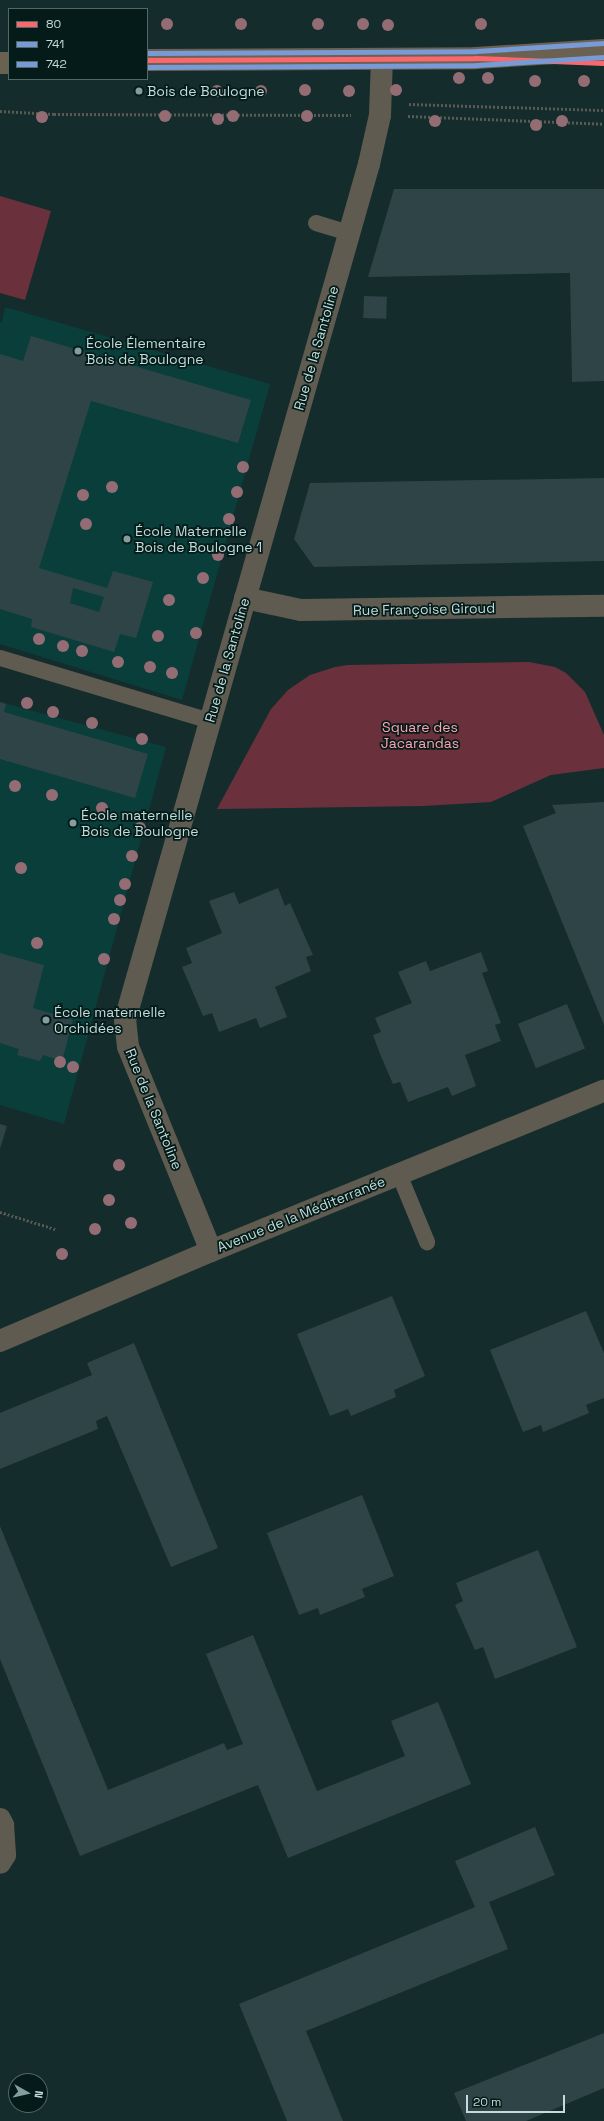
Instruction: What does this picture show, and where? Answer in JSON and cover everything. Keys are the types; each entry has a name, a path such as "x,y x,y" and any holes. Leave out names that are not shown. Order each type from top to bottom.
{"main road":[{"path":"476,58 604,50"},
{"path":"148,60 476,58 604,63"}],"street":[{"name":"Rue de la Santoline","path":"212,1251 128,1047 125,1020 369,164 380,110 382,59"},
{"name":"Rue Françoise Giroud","path":"245,598 301,610 604,606"},
{"name":"Avenue de la Méditerranée","path":"0,1341 212,1251 604,1091"},
{"path":"0,1819 3,1825 5,1855 0,1863"}],"lane":[{"path":"316,224 349,232"},
{"path":"0,658 210,721"},
{"path":"400,1174 427,1242"}],"path":[{"path":"380,110 393,104 604,110"},
{"path":"0,111 62,114 380,110 604,124"},
{"path":"0,1212 55,1229"}],"shaded area":[{"name":"École Maternelle Bois de Boulogne 1","path":"5,307 270,384 182,700 0,644 0,322 2,322"},
{"name":"École maternelle Bois de Boulogne","path":"0,702 166,747 64,1124 0,1105"}],"green space":[{"path":"0,196 51,211 25,300 0,293"},
{"name":"Square des Jacarandas","path":"529,662 555,667 566,673 585,692 604,735 604,768 551,775 491,802 423,806 217,809 271,709 288,690 310,675 335,667 348,665"}],"building":[{"path":"394,189 604,189 604,381 572,382 570,273 368,277"},
{"path":"364,296 387,297 386,319 363,318"},
{"path":"31,336 251,400 238,443 91,401 39,568 107,588 113,571 153,582 136,638 120,634 114,652 31,627 32,619 0,609 0,354 23,361","holes":["73,588 104,597 99,612 70,603"]},
{"path":"604,478 604,561 314,567 294,539 310,483"},
{"path":"0,702 6,704 4,712 148,754 135,798 0,759"},
{"path":"604,802 604,1025 523,826 556,813 552,805"},
{"path":"278,888 285,906 290,903 313,955 306,957 311,971 275,987 287,1017 260,1028 256,1018 219,1032 212,1013 203,1016 182,967 192,963 186,948 222,933 209,901 234,892 239,904"},
{"path":"481,952 488,971 482,973 501,1023 495,1025 501,1041 465,1055 476,1086 452,1096 448,1087 408,1102 400,1082 393,1084 380,1054 373,1035 381,1032 375,1018 412,1003 398,972 426,961 430,971"},
{"path":"0,953 44,965 33,1008 73,1020 62,1061 43,1055 40,1061 17,1055 19,1049 0,1043"},
{"path":"567,1004 585,1049 536,1068 518,1024"},
{"path":"0,1124 7,1126 0,1149"},
{"path":"392,1296 425,1376 394,1390 396,1397 351,1416 348,1409 330,1416 297,1334"},
{"path":"586,1311 604,1353 604,1398 586,1405 589,1413 543,1432 541,1425 523,1432 490,1350"},
{"path":"134,1343 218,1548 171,1567 107,1416 96,1421 98,1429 0,1469 0,1413 92,1375 87,1363"},
{"path":"362,1495 394,1576 362,1589 365,1597 320,1615 318,1608 299,1615 267,1533"},
{"path":"0,1526 108,1790 224,1743 227,1750 243,1744 206,1654 253,1635 317,1791 405,1756 391,1721 438,1702 471,1784 288,1858 258,1785 80,1856 0,1659"},
{"path":"538,1550 577,1647 495,1679 483,1647 475,1650 455,1605 463,1601 456,1583"},
{"path":"535,1827 555,1875 489,1902 508,1949 306,2031 343,2121 287,2121 239,2004 475,1907 455,1861"},
{"path":"604,2033 604,2088 526,2121 466,2121 454,2093"}],"transit line":[{"name":"742","path":"148,53 476,51 604,43"},
{"name":"741","path":"148,67 476,65 604,57"},
{"name":"80","path":"148,60 476,58 604,63"}],"place":[{"name":"Bois de Boulogne","path":"139,91"},
{"name":"École Élementaire Bois de Boulogne","path":"78,351"},
{"name":"École Maternelle Bois de Boulogne 1","path":"127,539"},
{"name":"École maternelle Bois de Boulogne","path":"73,823"},
{"name":"École maternelle Orchidées","path":"46,1020"}]}
